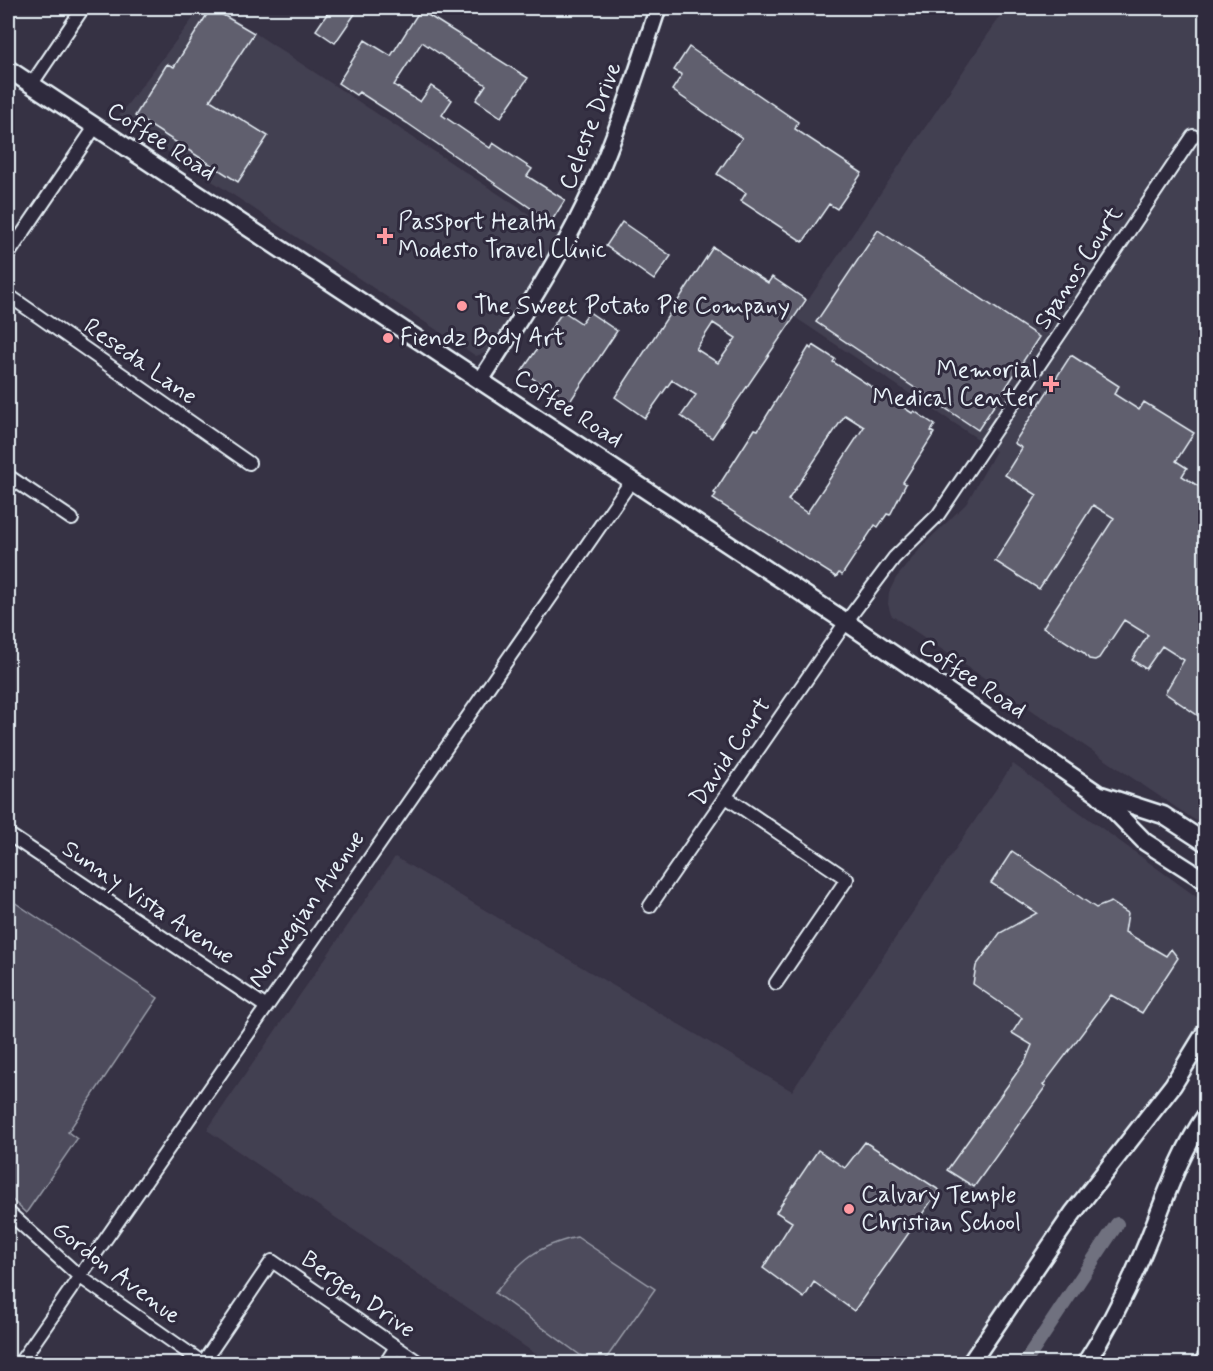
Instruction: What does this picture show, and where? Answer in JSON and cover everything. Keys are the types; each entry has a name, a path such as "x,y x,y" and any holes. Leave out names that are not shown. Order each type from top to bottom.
{"main road":[{"name":"Coffee Road","path":"8,69 846,622 1098,794 1144,842 1206,881"},
{"name":"Coffee Road","path":"1098,794 1163,815 1206,843"},
{"path":"970,1364 1073,1213 1173,1085 1206,1031"},
{"path":"1084,1364 1117,1309 1139,1262 1172,1180 1206,1115"}],"street":[{"path":"31,85 83,8"},
{"name":"Celeste Drive","path":"481,380 537,293 592,188 613,139 658,8"},
{"path":"8,255 95,127"},
{"name":"Spanos Court","path":"846,622 894,558 938,515 1193,136"},
{"name":"Reseda Lane","path":"8,295 249,463"},
{"path":"8,476 72,519"},
{"name":"Norwegian Avenue","path":"19,1364 265,1006 632,480"},
{"name":"David Court","path":"650,906 846,622"},
{"path":"726,797 847,879 776,983"},
{"name":"Sunny Vista Avenue","path":"8,834 265,1006"},
{"name":"Gordon Avenue","path":"8,1212 79,1276 202,1363"},
{"name":"Bergen Drive","path":"202,1363 272,1261 421,1364"},
{"path":"385,1364 396,1347"},
{"path":"1199,1364 1206,1354"}],"shaded area":[{"path":"201,8 217,8 562,236 488,352 476,356 117,118"},
{"name":"Memorial Medical Center","path":"1006,8 1205,8 1205,827 891,615 888,604 889,592 896,578 924,544 966,504 996,451 796,318"},
{"path":"1013,764 1205,903 1205,1015 1119,1148 1050,1234 960,1363 549,1363 207,1130 395,857 792,1091"},
{"path":"8,898 158,998 68,1132 77,1139 26,1213 8,1196"},
{"path":"577,1237 655,1289 603,1363 591,1363 495,1293 530,1256 550,1245"}],"building":[{"path":"211,8 254,33 210,100 268,136 238,182 135,116 167,64 174,67"},
{"path":"331,8 359,8 335,43 316,30"},
{"path":"420,10 528,78 501,117 476,100 486,85 422,42 394,85 420,102 431,86 452,100 442,115 490,148 493,143 532,169 527,176 565,200 551,222 407,123 359,92 356,95 338,83 365,40 391,56"},
{"path":"689,47 798,122 795,129 862,173 837,209 829,204 803,242 741,201 746,193 717,174 742,138 672,90 682,75 674,70"},
{"path":"622,222 671,256 654,280 606,246"},
{"path":"878,230 1039,337 978,430 816,322"},
{"path":"713,247 768,283 772,277 806,300 712,438 681,416 696,395 672,380 645,418 615,397","holes":["713,323 736,338 718,363 696,349"]},
{"path":"563,311 581,323 589,312 617,331 569,403 522,371"},
{"path":"813,345 835,359 833,362 912,413 914,411 935,425 931,431 934,433 903,482 906,484 890,515 887,514 878,527 875,525 842,575 839,573 836,577 713,499 716,494 714,493 755,429 758,430 809,347 811,349","holes":["845,415 864,427 807,513 788,500"]},
{"path":"1071,355 1119,386 1114,394 1139,410 1144,402 1194,433 1176,461 1187,468 1182,476 1206,491 1206,721 1165,693 1184,660 1162,646 1146,669 1132,660 1148,635 1124,620 1099,658 1095,660 1089,659 1084,653 1043,627 1114,518 1093,505 1039,589 995,561 1037,495 1005,475 1022,448 1014,443"},
{"path":"1012,851 1096,908 1111,902 1128,913 1125,932 1166,956 1171,949 1178,958 1142,1013 1111,995 1043,1085 1046,1086 974,1187 947,1170 1026,1060 1032,1045 1012,1033 1022,1018 973,984 976,966 1000,933 1037,913 991,883"},
{"path":"865,1142 939,1190 854,1311 814,1282 804,1298 763,1268 792,1222 776,1212 818,1150 845,1168"}],"waterway":[{"path":"1024,1364 1117,1224"}],"place":[{"name":"Passport Health Modesto Travel Clinic","path":"385,236"},
{"name":"The Sweet Potato Pie Company","path":"462,306"},
{"name":"Fiendz Body Art","path":"388,338"},
{"name":"Memorial Medical Center","path":"1051,384"},
{"name":"Calvary Temple Christian School","path":"849,1209"}]}
